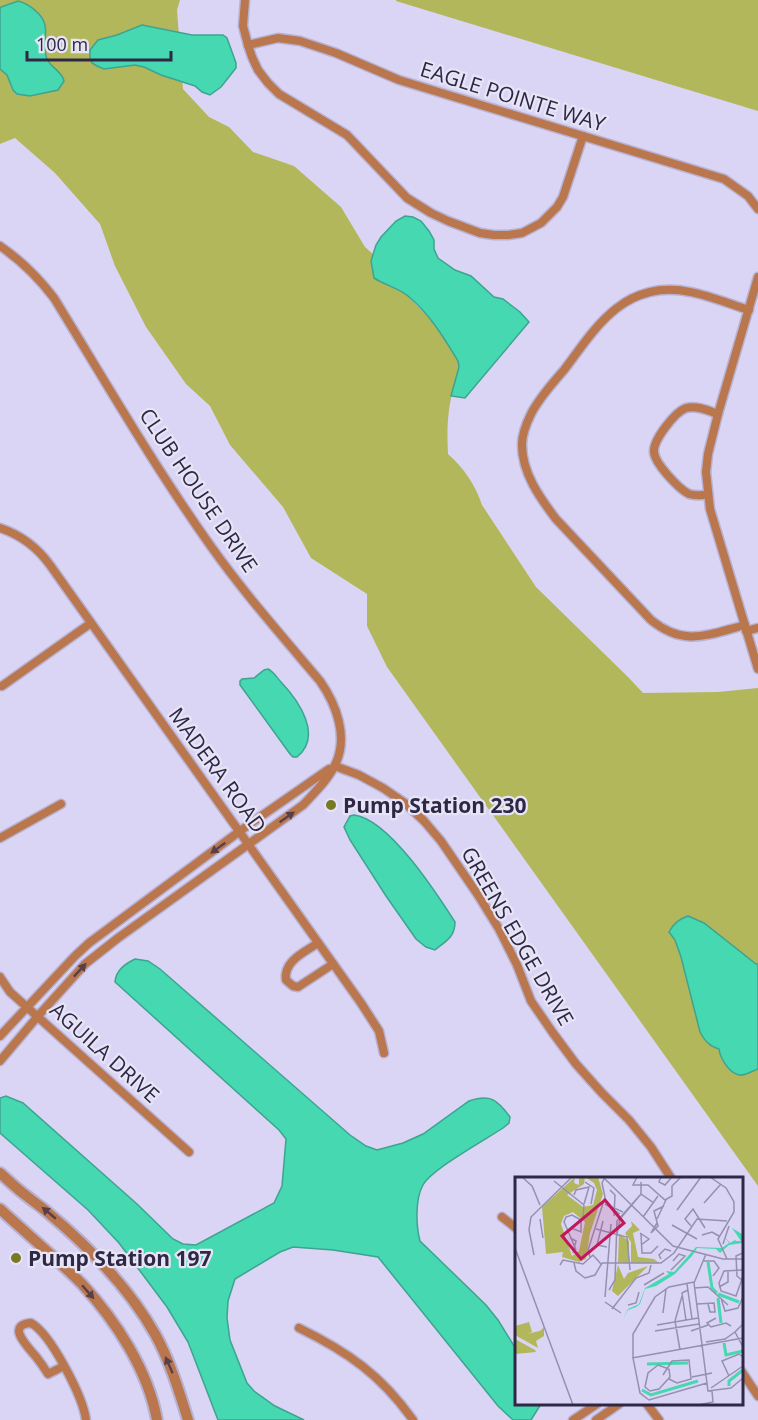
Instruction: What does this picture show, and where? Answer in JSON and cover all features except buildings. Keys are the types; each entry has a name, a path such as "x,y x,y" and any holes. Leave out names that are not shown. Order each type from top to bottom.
{"street":[{"path":"245,0 243,26 252,57 258,70 279,94 347,135 406,198 431,213 480,233 494,235 522,233 550,216 563,197 583,136"},
{"name":"EAGLE POINTE WAY","path":"248,45 278,38 300,41 336,53 399,80 724,179 748,196 758,209"},
{"name":"CLUB HOUSE DRIVE","path":"0,246 19,259 38,277 54,298 198,528 246,592 329,694 336,710 340,742 335,766 303,805 85,964 0,1061"},
{"path":"758,277 718,414 707,463 706,483 710,509 758,669"},
{"path":"749,310 696,293 674,290 653,291 630,299 608,315 538,403 526,424 522,446 527,474 556,519 658,626 675,634 694,637 745,628 758,628"},
{"path":"708,495 686,492 658,465 654,446 656,440 675,416 686,408 699,408 718,414"},
{"name":"MADERA ROAD","path":"0,528 25,539 43,554 377,1027 384,1053"},
{"path":"2,686 91,623"},
{"path":"0,1036 89,943 240,831 335,766"},
{"name":"GREENS EDGE DRIVE","path":"335,766 367,779 405,803 441,841 494,921 517,964 531,1001 553,1034 576,1064 629,1120 670,1177"},
{"path":"0,838 60,804"},
{"path":"318,943 293,960 287,967 286,980 293,987 298,987 333,964"},
{"name":"AGUILA DRIVE","path":"0,977 10,992 189,1152"},
{"path":"0,1173 28,1198 45,1209 117,1280 155,1335 173,1375 188,1420"},
{"path":"0,1209 94,1298 129,1348 139,1367 155,1406 157,1420"},
{"path":"502,1217 515,1227"},
{"path":"64,1366 48,1374 21,1340 20,1329 28,1322 34,1324 48,1340 64,1366 79,1394 86,1420"},
{"path":"299,1328 360,1364 389,1388 413,1420"},
{"path":"743,1375 758,1396"},
{"path":"573,1420 596,1405"},
{"path":"596,1420 618,1405"},
{"path":"648,1405 659,1420"}],"shaded area":[{"path":"0,0 180,0 177,10 183,89 209,117 229,127 253,152 294,166 341,207 365,247 374,255 371,261 436,325 458,361 458,375 449,412 448,454 469,478 482,505 536,587 643,693 718,692 758,688 758,1186 387,667 367,626 367,594 311,558 283,507 230,445 210,406 186,384 146,327 115,266 100,224 55,173 15,138 0,144"},
{"path":"758,0 758,111 396,1"},
{"path":"18,1 31,7 45,24 47,59 64,81 58,90 30,96 17,94 7,75 0,69 0,9"},
{"path":"142,25 192,35 223,35 227,38 236,68 221,87 210,95 195,86 144,67 135,65 104,69 92,63 90,50 98,40"},
{"path":"405,216 421,221 429,231 434,240 434,249 438,258 455,270 471,276 494,297 503,299 520,312 529,322 465,398 451,396 459,367 458,361 430,318 408,296 374,278 371,261 376,245 396,221"},
{"path":"268,669 295,699 306,719 308,739 305,749 297,757 290,754 240,685 242,679 254,678"},
{"path":"354,815 382,829 397,843 437,894 455,922 452,935 435,950 426,947 416,939 350,840 344,827 350,816"},
{"path":"688,916 704,923 758,964 758,1069 746,1074 735,1074 723,1061 719,1049 708,1043 700,1032 681,957 675,940 669,932 677,922"},
{"path":"135,959 148,961 160,969 350,1135 366,1146 377,1150 403,1143 423,1134 469,1101 476,1099 493,1100 505,1111 510,1117 509,1123 428,1178 420,1191 417,1205 418,1228 420,1241 486,1305 515,1347 515,1405 540,1405 531,1420 513,1420 498,1406 378,1257 293,1247 280,1252 235,1279 228,1301 227,1318 230,1340 247,1383 275,1406 304,1420 218,1420 188,1342 167,1307 119,1243 88,1210 0,1133 0,1098 6,1096 23,1103 173,1239 183,1244 196,1245 274,1203 282,1186 286,1139 279,1130 115,982 117,974"}],"place":[{"name":"Pump Station 230","path":"331,805"},
{"name":"Pump Station 197","path":"16,1258"}]}
